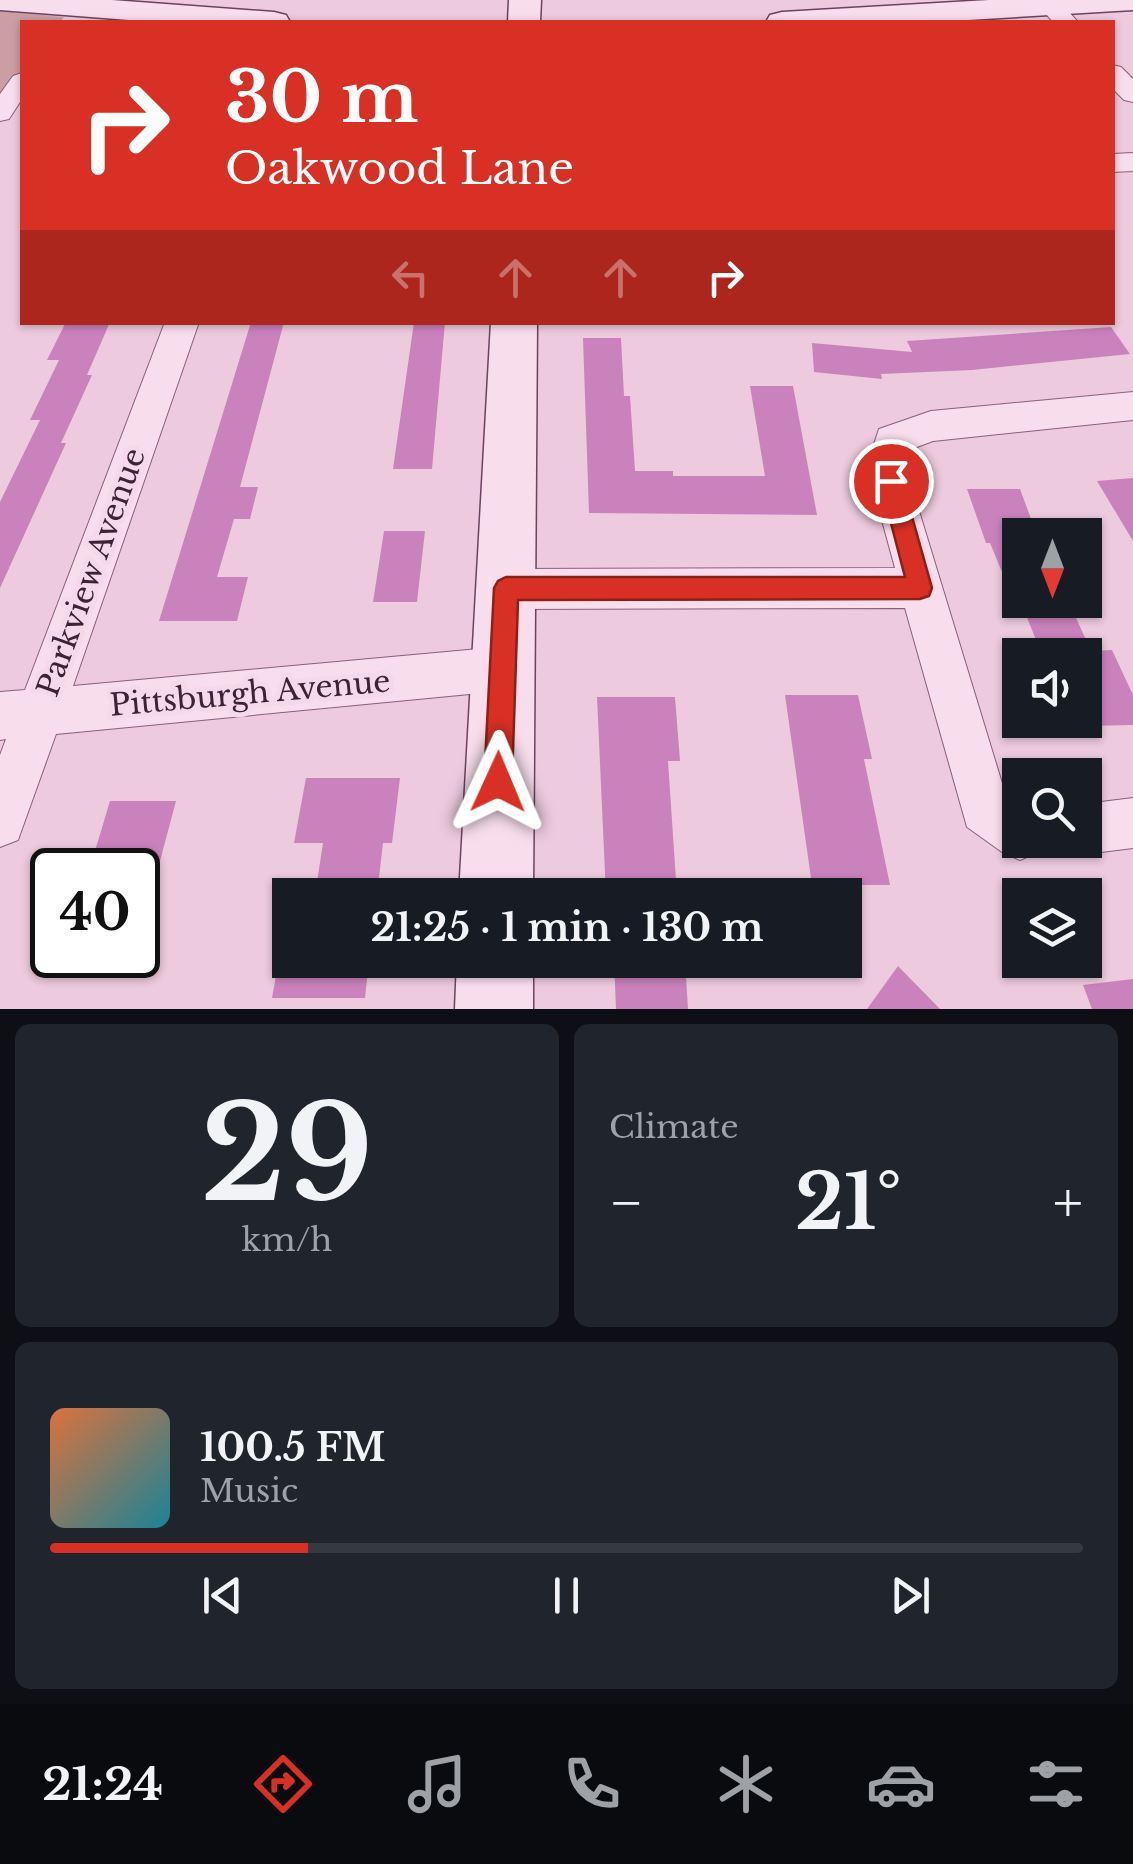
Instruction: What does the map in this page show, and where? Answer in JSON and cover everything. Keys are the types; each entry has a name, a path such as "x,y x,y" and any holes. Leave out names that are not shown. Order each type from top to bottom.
{"street":[{"path":"0,1 69,15 215,20"},
{"path":"851,20 1058,14 1133,1"},
{"path":"1115,75 1133,94"},
{"path":"0,114 20,84"},
{"name":"Parkview Avenue","path":"0,822 20,715 181,325"},
{"path":"496,878 514,325"},
{"path":"1002,821 985,809 920,588 886,465 892,440 931,426 1133,406"},
{"path":"506,588 920,588"},
{"name":"Pittsburgh Avenue","path":"20,715 500,668"},
{"path":"1102,827 1133,823"},
{"path":"494,978 494,1009"}],"shaded area":[{"path":"0,11 64,17 20,20 20,77 0,106"}],"building":[{"path":"64,325 109,325 87,375 92,375 61,443 66,443 0,588 0,502 40,420 30,420 59,360 47,360"},
{"path":"250,325 283,325 240,487 258,487 250,519 234,519 217,577 248,577 237,621 159,621"},
{"path":"414,325 445,325 432,469 393,469"},
{"path":"1111,327 1130,354 972,370 881,374 882,379 814,372 812,343 912,352 907,341"},
{"path":"583,338 621,338 624,396 630,396 635,471 673,471 673,476 765,476 750,386 793,386 817,515 589,513"},
{"path":"1133,478 1133,541 1097,481"},
{"path":"967,489 1020,489 1031,518 1002,518 1002,572 990,543 986,543"},
{"path":"384,531 425,531 417,602 373,602"},
{"path":"1027,618 1076,618 1085,638 1035,638"},
{"path":"1102,650 1112,650 1133,695 1133,725 1102,726"},
{"path":"785,695 858,695 872,759 864,759 890,885 862,885 862,878 811,878"},
{"path":"597,697 675,697 680,761 668,761 676,878 605,878"},
{"path":"306,778 400,778 392,843 383,843 379,878 318,878 323,843 294,843"},
{"path":"110,801 176,801 160,861 160,848 96,848"},
{"path":"898,966 940,1009 867,1009"},
{"path":"276,978 367,978 365,998 272,998"},
{"path":"615,978 686,978 688,1009 616,1009"},
{"path":"1133,979 1133,1009 1092,1009 1083,985"}],"route":[{"path":"498,782 506,588 920,588 891,481"}]}
